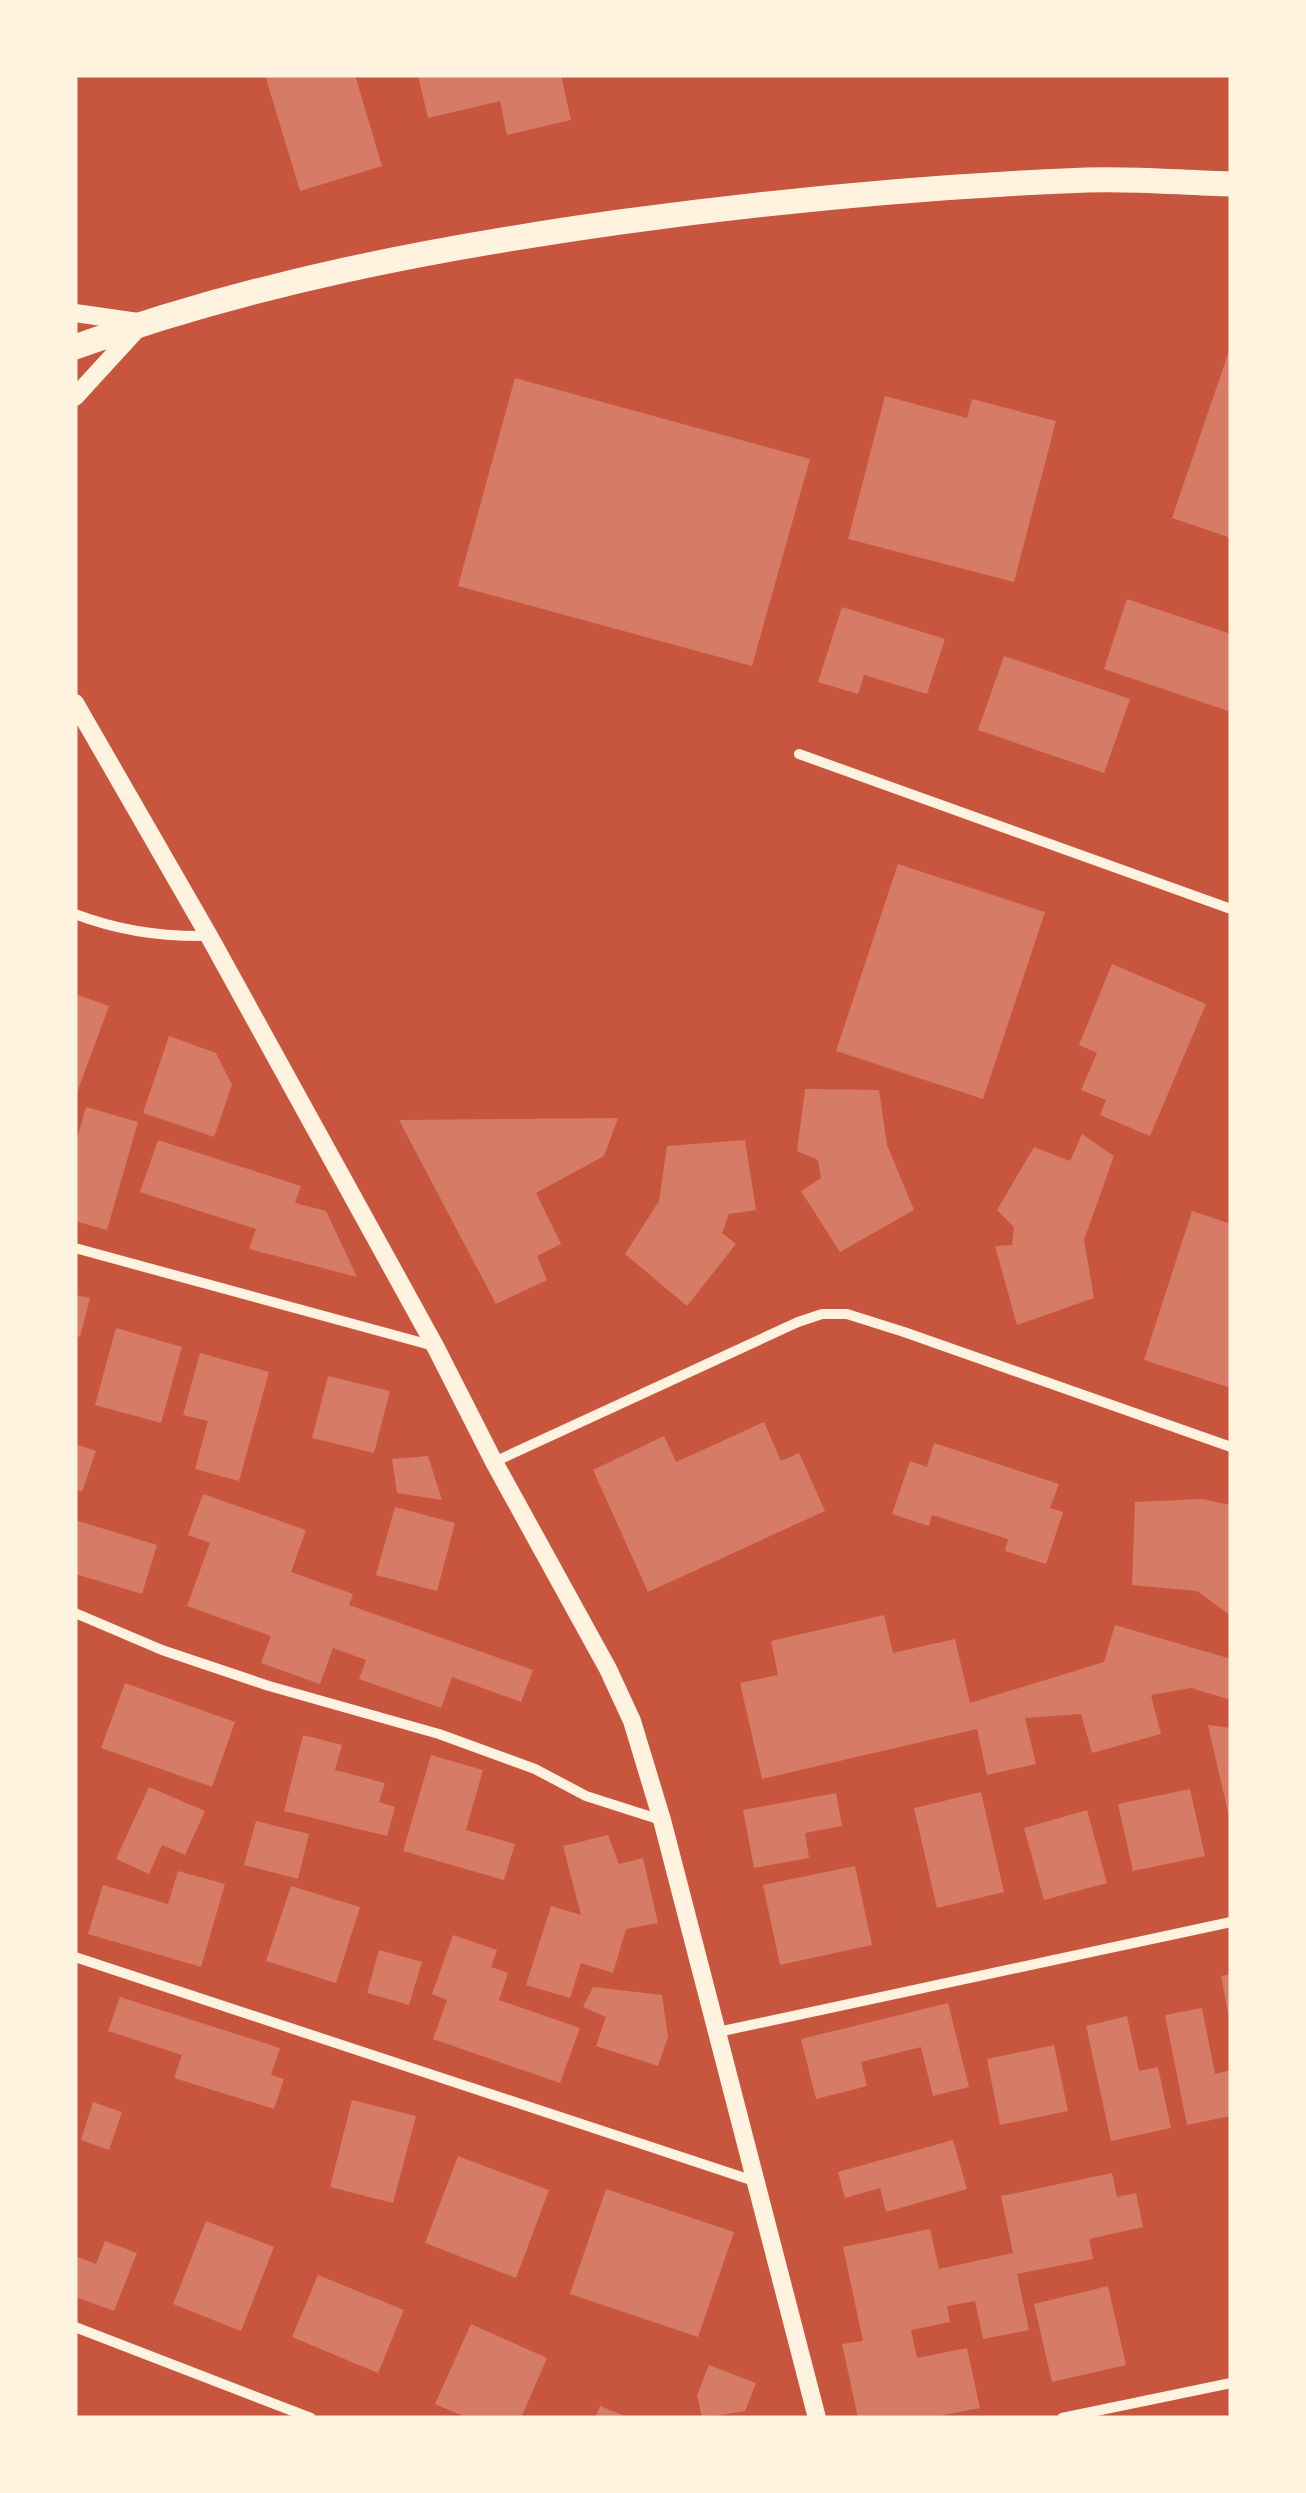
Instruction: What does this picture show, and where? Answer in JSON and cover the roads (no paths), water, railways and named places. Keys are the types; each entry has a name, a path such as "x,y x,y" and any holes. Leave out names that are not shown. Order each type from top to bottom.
{"main road":[{"path":"75,347 202,305 353,268 558,231 869,194 1090,180 1231,184"}],"street":[{"path":"75,313 144,322"},
{"path":"75,397 144,322"},
{"path":"75,703 209,936 434,1346 608,1669 632,1721 662,1820 818,2418"},
{"path":"799,754 1231,909"},
{"path":"75,914 104,925 170,937 209,936"},
{"path":"75,1248 434,1346"},
{"path":"494,1462 822,1314 847,1314 904,1332 1231,1447"},
{"path":"75,1613 162,1650 269,1686 439,1734 535,1769 586,1796 662,1820"},
{"path":"718,2032 1231,1922"},
{"path":"75,1957 757,2182"},
{"path":"75,2327 311,2418"},
{"path":"1062,2418 1231,2383"}]}
